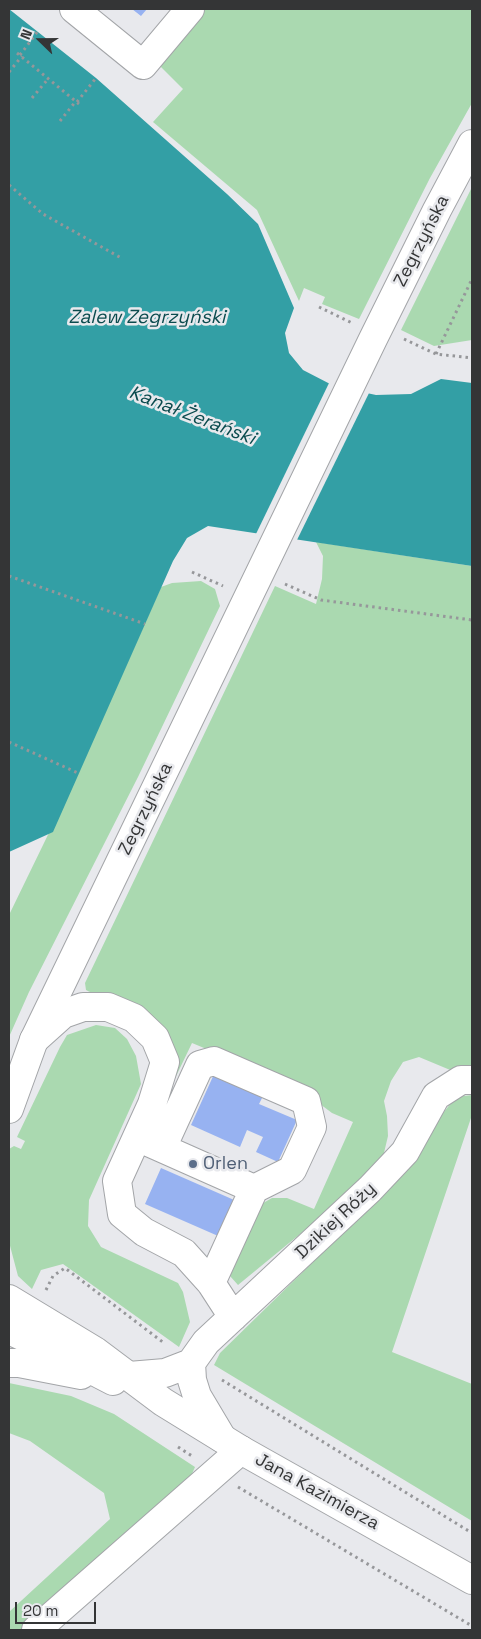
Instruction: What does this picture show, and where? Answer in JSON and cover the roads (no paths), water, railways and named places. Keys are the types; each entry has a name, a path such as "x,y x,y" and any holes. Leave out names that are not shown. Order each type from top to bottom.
{"main road":[{"path":"74,9 142,65 190,9"},
{"name":"Zegrzyńska","path":"9,1109 34,1040 268,579 376,333 436,210 472,144"},
{"path":"34,1040 63,1014 83,1007 108,1007 134,1018 155,1038 165,1062 152,1104 117,1181 122,1214 144,1232 184,1253 211,1283 233,1318"},
{"name":"Zegrzyńska","path":"9,1071 34,1040"},
{"path":"162,1148 200,1065 214,1061 306,1100 312,1127 292,1170 254,1189 211,1283"},
{"name":"Dzikiej Róży","path":"191,1363 206,1342 370,1189 405,1152 436,1096 461,1080 472,1080"},
{"path":"137,1137 254,1189"},
{"name":"Jana Kazimierza","path":"9,1299 77,1338 123,1380"},
{"name":"Jana Kazimierza","path":"9,1330 84,1366 123,1380 472,1580"},
{"path":"9,1363 123,1380 165,1373 191,1363 192,1380 197,1396 232,1444 214,1472 36,1630"}],"water":[{"name":"Zalew Zegrzyński","path":"9,9 96,78 227,194 258,224 294,308 285,333 289,353 303,370 334,386 376,395 411,394 441,379 472,383 472,566 208,526 187,538 173,561 53,832 9,852"}],"place":[{"name":"Orlen","path":"193,1164"}],"water label":[{"name":"Kanał Żerański","path":"192,416"}]}
